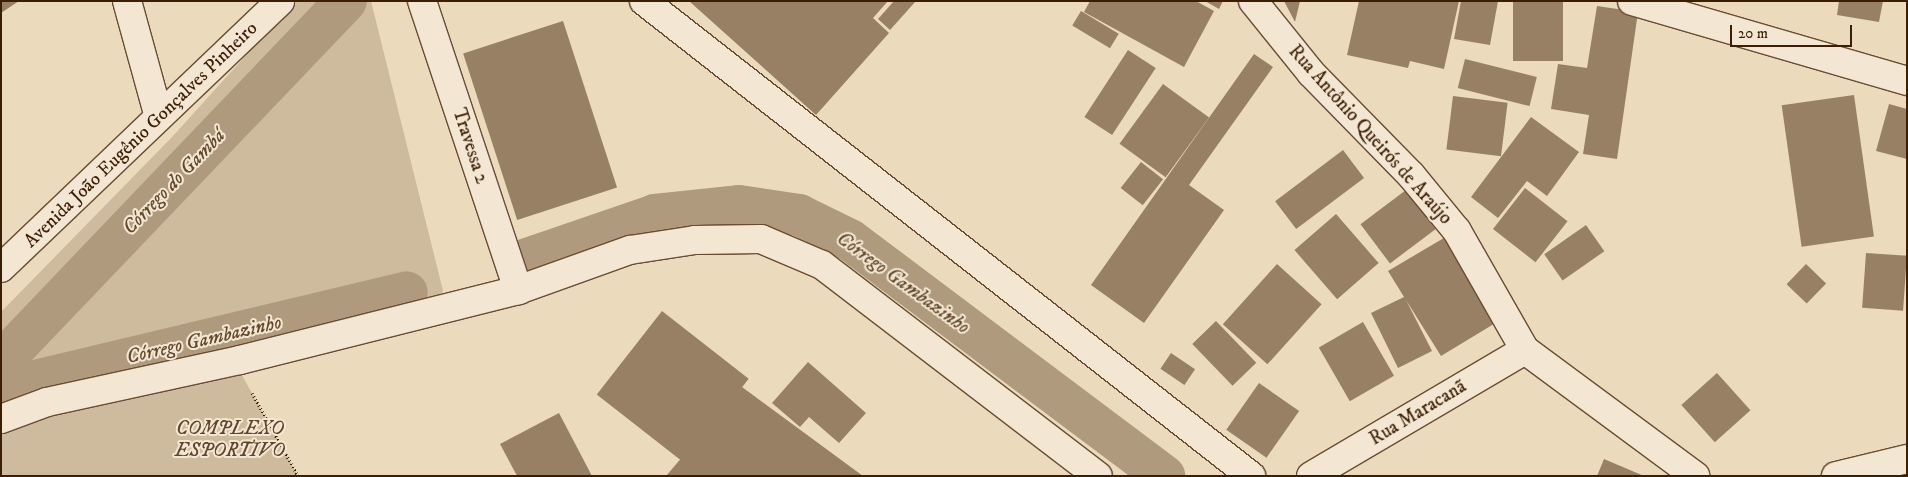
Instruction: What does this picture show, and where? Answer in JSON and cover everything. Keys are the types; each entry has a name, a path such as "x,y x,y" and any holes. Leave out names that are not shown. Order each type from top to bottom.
{"street":[{"path":"128,1 159,117"},
{"name":"Avenida João Eugênio Gonçalves Pinheiro","path":"1,268 280,1"},
{"path":"644,1 1251,476"},
{"name":"Rua Antônio Queirós de Araújo","path":"1253,1 1311,73 1411,175 1457,230 1525,350 1695,476"},
{"path":"1632,1 1907,81"},
{"name":"Travessa 2","path":"424,3 518,290"},
{"path":"1,419 47,402 240,360 518,290 630,250 695,240 761,239 822,265 1098,476"},
{"name":"Rua Maracanã","path":"1312,476 1525,350"},
{"path":"1836,476 1907,459"}],"path":[{"path":"247,384 298,476"}],"green space":[{"path":"295,1 334,1 314,31 1,348 1,312 173,136"},
{"path":"355,1 371,1 443,291 439,297 1,401 1,393 417,298 413,279 1,383 1,372 228,145"},
{"name":"COMPLEXO ESPORTIVO","path":"238,368 298,476 1,476 1,421"}],"building":[{"path":"1,1 19,1 1,13"},
{"path":"689,1 888,1 873,18 889,33 816,115"},
{"path":"894,1 916,1 890,30 878,19"},
{"path":"1090,1 1196,1 1214,11 1184,67 1084,12"},
{"path":"1205,1 1223,1 1219,9"},
{"path":"1284,1 1300,1 1295,22"},
{"path":"1359,1 1459,1 1444,69 1410,61 1408,68 1347,55"},
{"path":"1461,1 1498,1 1490,45 1454,39"},
{"path":"1513,1 1563,1 1563,61 1513,61"},
{"path":"1839,1 1883,1 1879,22 1837,15"},
{"path":"1597,6 1638,12 1617,159 1583,154 1589,115 1551,109 1558,64 1587,68"},
{"path":"1081,11 1119,34 1110,48 1072,26"},
{"path":"563,21 617,187 517,220 463,53"},
{"path":"1128,50 1156,68 1112,135 1084,117"},
{"path":"1254,54 1273,67 1189,185 1224,210 1144,323 1091,285"},
{"path":"1465,59 1537,77 1530,106 1458,88"},
{"path":"1163,84 1209,118 1166,177 1120,144"},
{"path":"1854,95 1874,237 1802,247 1782,105"},
{"path":"1453,96 1508,103 1501,156 1446,150"},
{"path":"1889,104 1907,109 1907,159 1876,151"},
{"path":"1531,117 1579,152 1547,196 1527,181 1498,218 1471,197"},
{"path":"1343,150 1364,178 1296,229 1275,201"},
{"path":"1141,162 1163,179 1143,205 1121,188"},
{"path":"1525,188 1568,221 1536,262 1493,229"},
{"path":"1406,190 1435,229 1390,263 1360,224"},
{"path":"1336,214 1379,263 1337,299 1294,250"},
{"path":"1586,225 1604,251 1563,280 1544,254"},
{"path":"1454,232 1507,316 1441,356 1406,300 1432,351 1398,368 1371,313 1404,297 1388,271"},
{"path":"1866,253 1907,256 1903,311 1862,308"},
{"path":"1277,264 1322,304 1267,364 1223,324"},
{"path":"1806,264 1826,283 1807,304 1787,284"},
{"path":"662,311 749,379 683,462 597,395"},
{"path":"1216,321 1256,363 1233,386 1192,344"},
{"path":"1363,322 1394,376 1350,401 1319,348"},
{"path":"1171,353 1195,369 1184,385 1160,369"},
{"path":"808,362 866,413 839,443 809,417 800,427 772,403"},
{"path":"1717,373 1750,410 1715,442 1681,405"},
{"path":"1259,383 1299,411 1266,458 1226,430"},
{"path":"742,387 863,476 666,476"},
{"path":"559,413 592,476 517,476 500,444"},
{"path":"1604,459 1644,476 1597,476"}],"waterway":[{"name":"Córrego do Gambá","path":"1,362 346,1"},
{"name":"Córrego Gambazinho","path":"518,262 655,215 739,206 799,215 850,240 1164,476"},
{"name":"Córrego Gambazinho","path":"1,389 407,292"}]}
